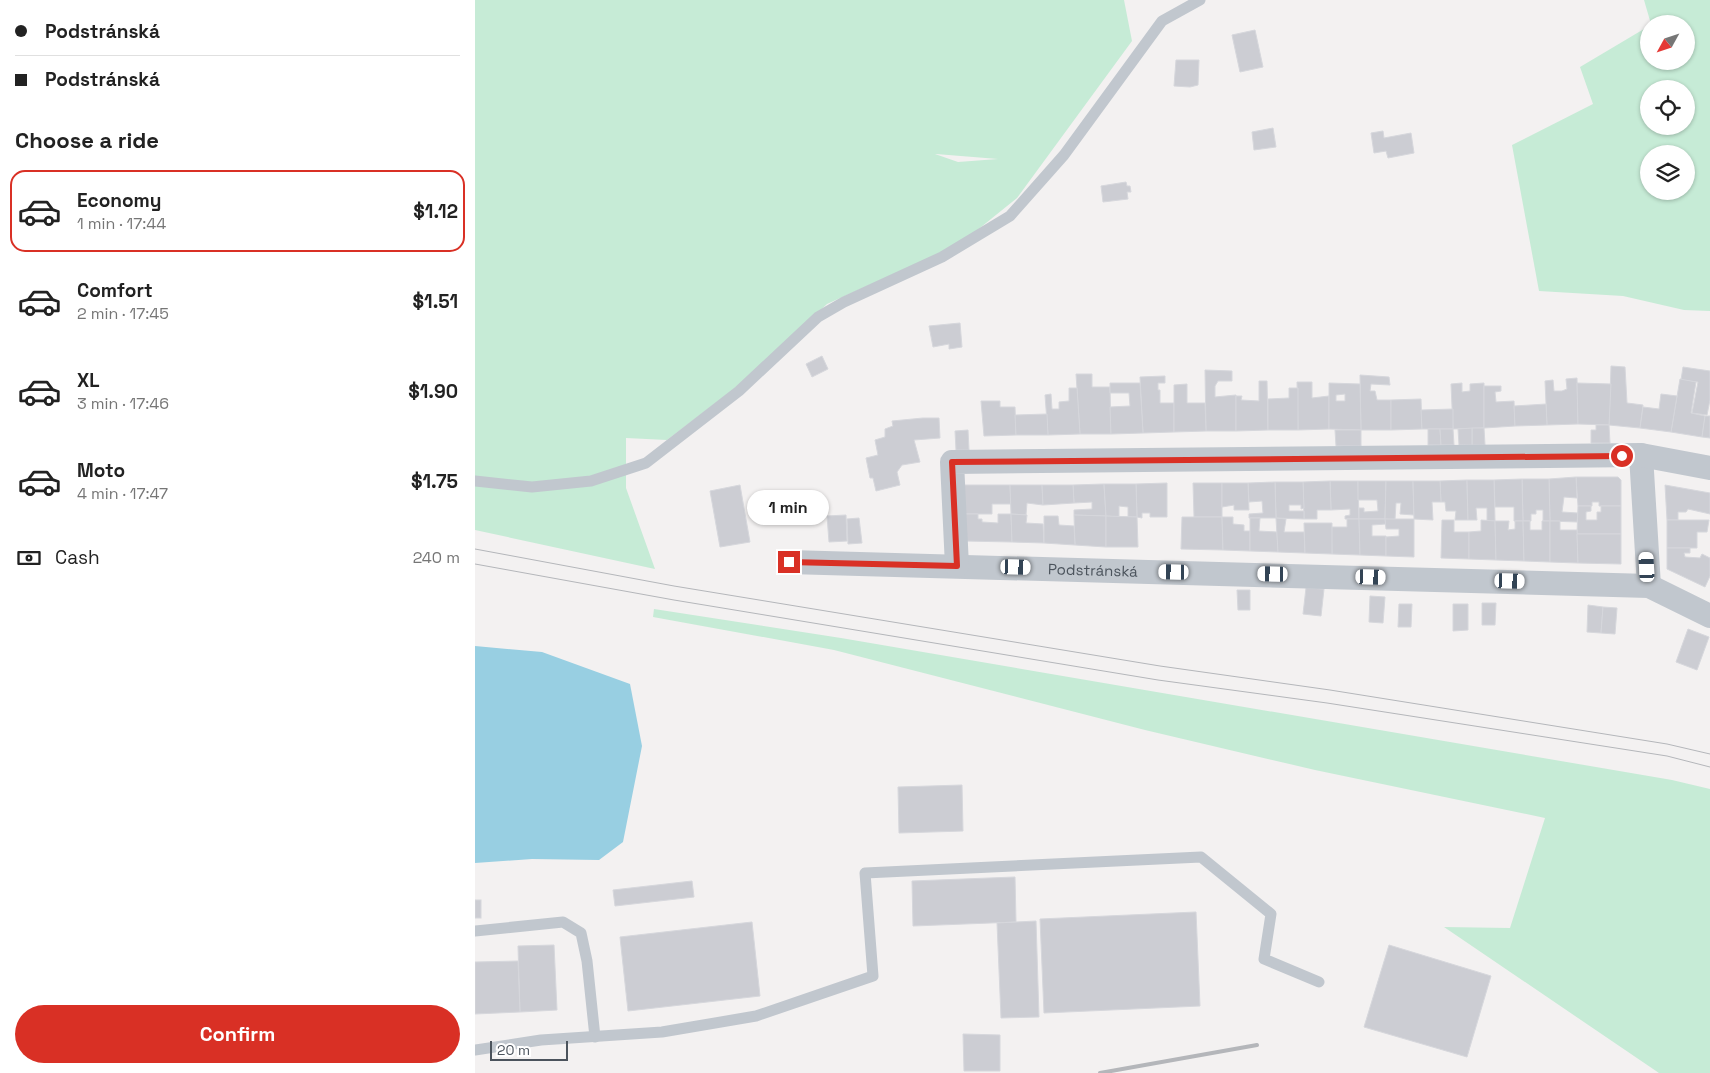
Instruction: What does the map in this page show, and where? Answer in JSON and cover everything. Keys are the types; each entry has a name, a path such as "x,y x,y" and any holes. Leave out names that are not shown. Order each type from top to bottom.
{"street":[{"path":"957,566 952,462 1641,456 1710,468"},
{"path":"1641,456 1649,586"},
{"name":"Podstránská","path":"789,562 1649,586 1710,616"}],"lane":[{"path":"475,481 532,487 591,481 645,463 739,391 818,317 852,298 942,257 1010,216 1064,155 1162,21 1199,0"},
{"path":"475,1050 541,1040 662,1032 756,1016 873,976 865,873 1201,857 1271,914 1264,959 1319,982"},
{"path":"475,931 563,922 581,933 587,961 595,1036"}],"green space":[{"path":"475,0 1124,0 1132,41 1017,198 960,244 827,304 751,376 667,440 626,438 626,488 655,569 475,530","holes":["935,154 998,159 958,162"]},
{"path":"1644,0 1710,0 1710,311 1684,310 1623,296 1539,291 1512,145 1593,104 1580,67 1640,31 1640,70 1695,70 1695,15 1648,15"},
{"path":"654,609 841,638 1672,780 1710,789 1710,1073 1659,1073 1444,927 1510,928 1545,818 1315,770 1145,730 834,650 653,617"}],"water":[{"path":"475,646 542,652 630,684 642,746 623,842 599,860 532,859 475,863"}],"building":[{"path":"1255,30 1263,67 1240,72 1232,35"},
{"path":"1176,60 1199,60 1198,85 1190,87 1174,86"},
{"path":"1273,128 1276,147 1254,150 1252,132"},
{"path":"1383,131 1384,138 1411,133 1414,153 1388,158 1386,151 1374,153 1371,133"},
{"path":"1126,182 1127,186 1130,186 1131,192 1127,192 1128,199 1103,202 1101,186"},
{"path":"960,323 962,347 949,349 949,344 933,347 929,326"},
{"path":"822,356 828,369 812,377 806,364"},
{"path":"1611,366 1625,367 1627,403 1643,405 1640,428 1609,425"},
{"path":"1683,367 1710,371 1710,400 1707,415 1692,413 1698,382 1681,380"},
{"path":"1205,370 1232,371 1232,381 1218,381 1215,386 1215,397 1236,395 1236,431 1206,431"},
{"path":"1076,374 1092,374 1092,387 1110,387 1111,434 1080,434"},
{"path":"1360,375 1389,377 1390,385 1371,384 1370,391 1375,391 1377,400 1391,400 1391,430 1361,430"},
{"path":"1165,376 1165,383 1158,383 1160,403 1174,403 1174,432 1143,433 1140,377"},
{"path":"1577,378 1578,424 1547,425 1545,381 1553,380 1554,391 1562,391 1567,389 1566,379"},
{"path":"1680,379 1696,382 1691,413 1705,416 1702,437 1671,432"},
{"path":"1259,381 1267,381 1268,430 1236,431 1236,396 1242,396 1241,400 1259,401"},
{"path":"1297,382 1312,382 1312,398 1329,396 1329,429 1298,430"},
{"path":"1110,383 1140,383 1143,433 1111,434 1110,407 1130,406 1129,393 1110,393"},
{"path":"1329,383 1360,384 1361,430 1329,429","holes":["1345,394 1345,401 1336,401 1336,395"]},
{"path":"1462,383 1462,392 1470,391 1470,384 1484,383 1484,428 1453,429 1451,384"},
{"path":"1577,383 1611,384 1609,425 1578,424"},
{"path":"1187,384 1187,403 1205,403 1206,431 1174,432 1174,385"},
{"path":"1484,386 1501,386 1501,391 1495,392 1496,402 1514,401 1515,426 1484,428"},
{"path":"1069,388 1077,388 1080,434 1048,435 1045,395 1051,394 1052,409 1059,409 1059,402 1069,401"},
{"path":"1289,388 1298,388 1298,430 1268,430 1268,399 1289,398"},
{"path":"1661,394 1677,396 1671,432 1640,428 1643,407 1659,409"},
{"path":"1421,399 1422,429 1391,430 1391,400"},
{"path":"981,401 1000,401 1000,407 1015,407 1016,435 984,436"},
{"path":"1546,404 1547,425 1515,426 1514,406"},
{"path":"1453,409 1453,429 1422,429 1421,410"},
{"path":"1047,414 1048,435 1016,435 1015,415"},
{"path":"1705,416 1710,416 1710,438 1702,437"},
{"path":"939,418 940,438 914,440 920,462 902,465 897,472 900,485 876,491 873,478 870,478 866,458 878,455 875,440 885,437 885,429 893,426 892,421"},
{"path":"1596,425 1609,425 1610,443 1591,443 1591,430 1596,430"},
{"path":"1472,428 1484,428 1485,445 1472,445"},
{"path":"1472,428 1472,445 1459,445 1458,429"},
{"path":"1428,429 1440,429 1441,445 1428,445"},
{"path":"1440,429 1453,429 1454,445 1441,445"},
{"path":"968,430 969,450 956,450 955,431"},
{"path":"1335,430 1361,430 1361,446 1336,446"},
{"path":"1576,477 1618,477 1621,480 1621,506 1599,506 1599,502 1592,502 1592,506 1578,506"},
{"path":"1576,477 1577,498 1564,497 1562,512 1578,513 1577,522 1550,521 1549,479"},
{"path":"1522,479 1549,479 1550,521 1543,521 1543,510 1536,510 1536,514 1531,514 1531,521 1523,521"},
{"path":"1522,479 1523,521 1514,521 1514,507 1495,507 1494,480"},
{"path":"1467,480 1468,520 1455,520 1456,511 1446,511 1445,502 1441,502 1440,481"},
{"path":"1467,480 1494,480 1495,521 1487,521 1487,508 1476,508 1477,520 1468,520"},
{"path":"1330,481 1358,481 1359,519 1345,519 1345,516 1350,515 1350,509 1331,510"},
{"path":"1330,481 1331,510 1317,510 1317,519 1304,519 1303,482"},
{"path":"1358,481 1386,481 1385,519 1359,519 1359,508 1364,508 1364,512 1378,511 1377,500 1358,500"},
{"path":"1386,481 1413,481 1414,515 1400,514 1401,503 1396,503 1395,520 1385,519"},
{"path":"1413,481 1440,481 1441,502 1432,502 1433,520 1414,519"},
{"path":"1275,482 1303,482 1304,508 1301,509 1301,505 1289,505 1289,511 1304,511 1304,519 1276,518"},
{"path":"1275,482 1276,518 1249,518 1249,514 1263,513 1262,501 1249,502 1248,483"},
{"path":"1167,483 1167,517 1150,517 1150,513 1142,513 1142,518 1137,517 1136,484"},
{"path":"1193,483 1222,483 1222,517 1194,517"},
{"path":"1222,483 1248,483 1249,510 1234,510 1234,505 1222,507"},
{"path":"1104,484 1106,516 1074,515 1074,510 1092,509 1092,502 1074,503 1073,485"},
{"path":"1104,484 1136,484 1137,517 1128,517 1128,507 1119,506 1119,517 1106,516"},
{"path":"740,485 750,542 720,547 710,491"},
{"path":"963,485 1010,485 1011,504 992,504 992,514 963,514"},
{"path":"1010,485 1042,485 1043,505 1027,503 1026,515 1011,514"},
{"path":"1042,485 1073,485 1074,503 1043,505"},
{"path":"1665,485 1710,493 1710,514 1688,509 1686,512 1678,512 1678,520 1667,520"},
{"path":"1578,506 1591,506 1591,511 1586,512 1586,520 1597,520 1597,512 1601,512 1601,506 1621,506 1621,534 1577,534"},
{"path":"963,514 978,514 978,519 982,519 982,522 998,523 998,514 1011,514 1012,542 965,541"},
{"path":"1011,514 1027,515 1026,523 1043,524 1044,543 1012,542"},
{"path":"846,515 847,541 829,542 827,516"},
{"path":"1074,515 1106,516 1106,547 1075,545"},
{"path":"1044,516 1058,516 1059,525 1074,526 1075,545 1044,543"},
{"path":"1106,516 1137,517 1138,547 1106,547"},
{"path":"1182,517 1222,517 1223,550 1181,549"},
{"path":"1222,517 1233,517 1233,524 1244,525 1244,531 1250,531 1250,551 1223,550"},
{"path":"859,518 862,543 848,544 847,519"},
{"path":"1250,518 1260,518 1259,531 1277,532 1278,552 1250,551"},
{"path":"1276,518 1286,519 1284,532 1304,532 1305,553 1278,552"},
{"path":"1347,519 1359,519 1360,555 1332,554 1331,527 1347,527"},
{"path":"1359,519 1385,519 1386,524 1372,525 1372,536 1386,536 1386,556 1360,555"},
{"path":"1385,519 1414,519 1414,557 1386,556 1386,537 1399,536 1399,529 1386,529"},
{"path":"1442,520 1454,520 1454,532 1469,532 1469,559 1441,558"},
{"path":"1481,520 1495,521 1496,560 1469,559 1469,532 1481,531"},
{"path":"1667,520 1709,520 1707,532 1697,532 1697,548 1667,548"},
{"path":"1495,521 1509,521 1508,530 1515,529 1515,521 1523,521 1524,561 1496,560"},
{"path":"1523,521 1530,521 1530,530 1542,530 1542,521 1550,521 1550,562 1524,561"},
{"path":"1550,521 1560,521 1560,530 1577,530 1578,563 1550,562"},
{"path":"1304,523 1332,523 1332,554 1305,553"},
{"path":"1577,534 1621,534 1621,564 1578,563"},
{"path":"1667,548 1690,548 1690,553 1684,553 1685,557 1700,558 1702,554 1710,558 1710,576 1705,587 1667,569"},
{"path":"1306,588 1324,589 1321,616 1303,614"},
{"path":"1237,590 1250,590 1250,610 1238,610"},
{"path":"1370,596 1385,597 1383,623 1369,622"},
{"path":"1482,603 1496,603 1495,625 1482,625"},
{"path":"1399,604 1412,604 1411,627 1398,627"},
{"path":"1453,604 1468,604 1468,630 1453,631"},
{"path":"1588,605 1603,607 1601,633 1587,632"},
{"path":"1603,607 1617,608 1615,634 1601,633"},
{"path":"1688,629 1709,637 1697,670 1676,662"},
{"path":"962,785 963,831 899,833 898,787"},
{"path":"1015,877 1016,922 913,926 912,881"},
{"path":"692,881 694,897 615,906 613,890"},
{"path":"475,900 481,900 481,918 475,918"},
{"path":"1196,912 1200,1006 1044,1013 1040,919"},
{"path":"1036,921 1039,1017 1001,1018 997,923"},
{"path":"752,922 760,996 628,1011 620,937"},
{"path":"554,945 557,1010 520,1012 518,946"},
{"path":"1389,945 1491,976 1467,1057 1364,1027"},
{"path":"518,961 520,1012 475,1014 475,962"},
{"path":"963,1034 1000,1035 1000,1071 964,1071"}],"tram line":[{"path":"475,549 674,586 1160,666 1330,690 1667,744 1710,754"},
{"path":"475,564 674,600 1158,680 1327,703 1667,756 1710,767"}],"railway":[{"path":"1100,1073 1257,1045"}],"route":[{"path":"789,562 957,566 952,462 1622,456"}]}
